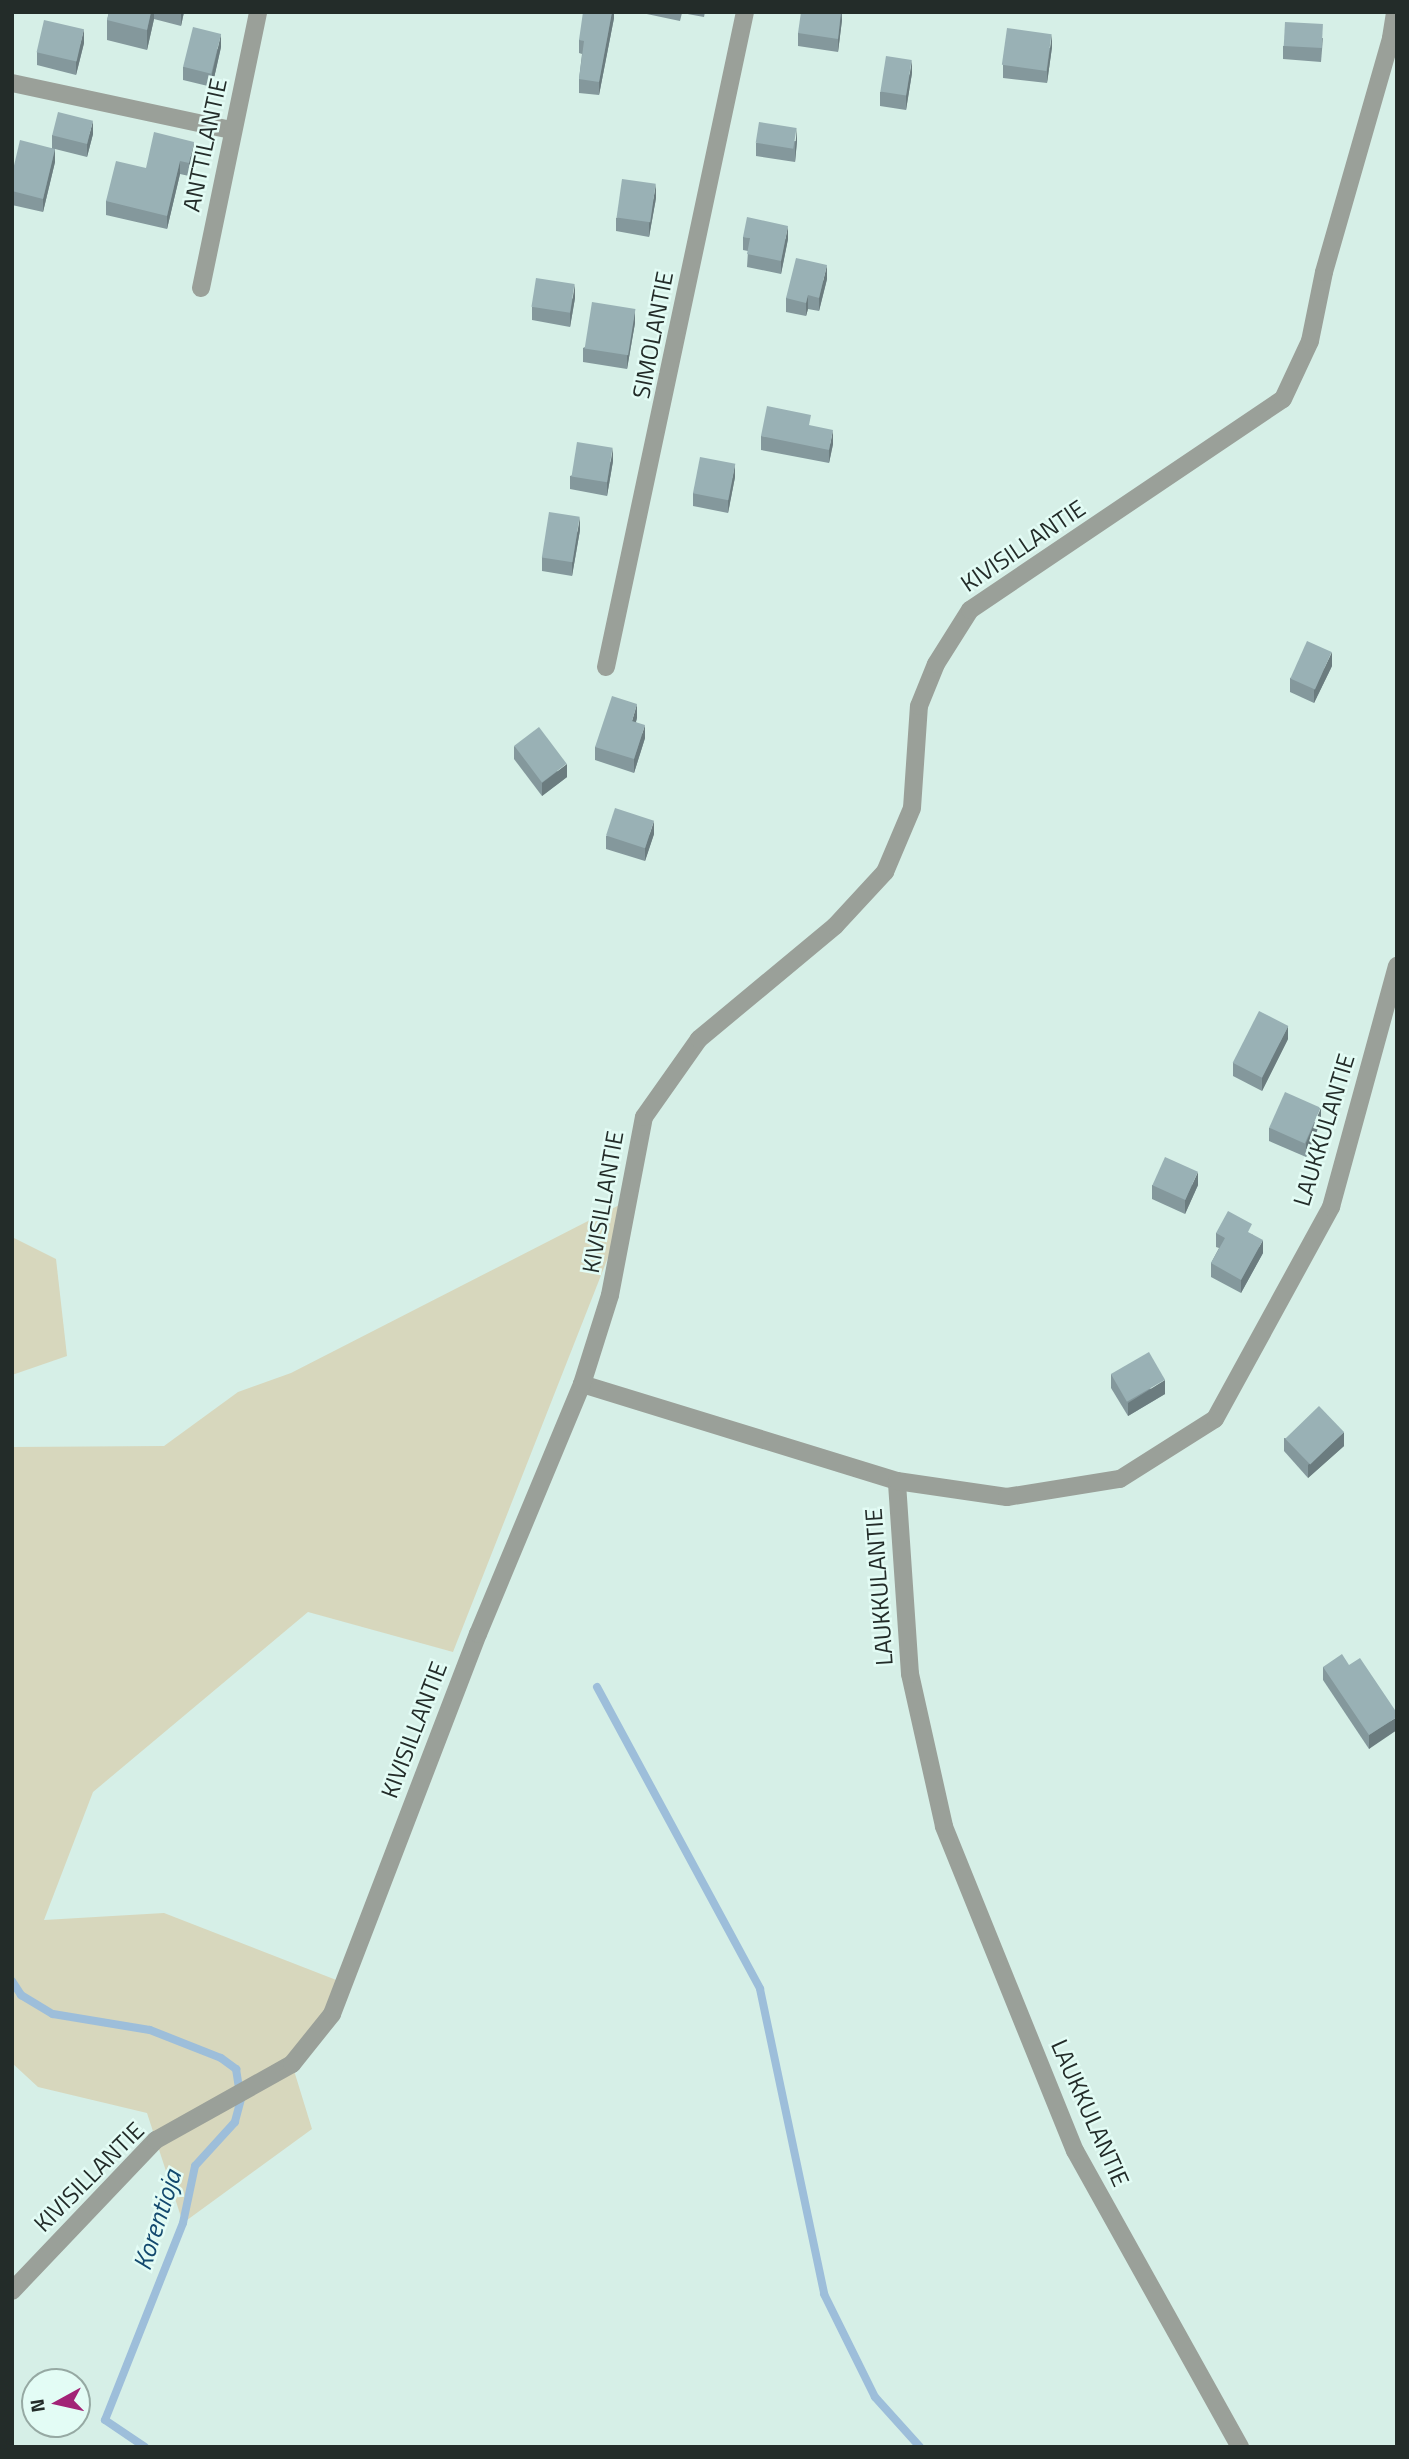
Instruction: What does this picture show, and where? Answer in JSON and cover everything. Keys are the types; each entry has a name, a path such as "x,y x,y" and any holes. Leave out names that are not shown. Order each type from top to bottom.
{"street":[{"name":"ANTTILANTIE","path":"201,288 231,130 258,12"},
{"name":"SIMOLANTIE","path":"606,667 744,12"},
{"name":"KIVISILLANTIE","path":"12,2291 156,2140 292,2064 332,2014 478,1634 582,1384 611,1294 644,1117 699,1039 835,926 885,872 912,808 919,706 936,664 970,610 1283,399 1310,341 1324,272 1391,38 1395,12"},
{"path":"12,83 231,130"},
{"name":"LAUKKULANTIE","path":"1240,2447 1075,2151 944,1826 909,1674 897,1481 1007,1497 1121,1479 1215,1419 1331,1207 1397,966"},
{"path":"582,1384 897,1481"}],"green space":[{"path":"631,1199 453,1652 308,1612 93,1792 44,1920 164,1913 344,1983 292,2064 312,2129 183,2223 147,2113 38,2087 12,2063 12,1447 164,1446 238,1392 291,1373"},
{"path":"12,1237 56,1259 67,1356 12,1375"}],"building":[{"path":"109,12 151,12 147,30 107,20"},
{"path":"583,12 612,12 599,82 579,79 584,41 579,40"},
{"path":"801,12 841,12 838,39 798,33"},
{"path":"44,20 84,29 77,61 37,52"},
{"path":"1285,22 1323,24 1322,48 1284,46"},
{"path":"193,27 221,34 211,74 183,67"},
{"path":"1007,28 1052,34 1046,71 1002,65"},
{"path":"886,56 912,60 906,96 880,92"},
{"path":"58,112 93,121 87,144 52,135"},
{"path":"759,122 797,128 793,149 756,143"},
{"path":"154,132 194,142 189,163 180,161 167,216 106,201 116,161 146,168"},
{"path":"20,140 55,149 43,199 12,191 12,174"},
{"path":"622,179 656,184 650,222 617,218"},
{"path":"747,217 788,226 781,261 747,254 750,238 743,237"},
{"path":"796,258 827,265 819,298 808,295 806,303 786,298"},
{"path":"536,278 575,284 570,313 531,307"},
{"path":"592,302 635,309 628,355 585,348"},
{"path":"767,406 811,415 809,425 833,430 829,450 761,436"},
{"path":"577,442 613,448 607,482 572,477"},
{"path":"700,457 735,464 728,500 693,493"},
{"path":"549,512 580,517 572,562 542,557"},
{"path":"1307,641 1332,652 1315,689 1290,678"},
{"path":"612,696 637,704 632,721 645,725 634,759 595,747"},
{"path":"539,727 567,764 542,782 514,746"},
{"path":"615,808 654,821 645,848 606,836"},
{"path":"1259,1011 1288,1026 1262,1078 1233,1063"},
{"path":"1285,1092 1321,1108 1305,1143 1269,1128"},
{"path":"1165,1157 1198,1172 1185,1200 1152,1185"},
{"path":"1228,1211 1252,1224 1248,1232 1263,1240 1241,1280 1211,1263 1225,1238 1216,1233"},
{"path":"1149,1352 1165,1380 1127,1402 1111,1374"},
{"path":"1319,1406 1344,1432 1310,1465 1285,1439"},
{"path":"1342,1654 1349,1665 1360,1658 1397,1713 1397,1717 1369,1735 1323,1667"}],"waterway":[{"path":"597,1687 760,1989 824,2294 875,2397 920,2447"},
{"name":"Korentioja","path":"12,1981 21,1995 53,2014 150,2030 221,2058 236,2069 241,2099 235,2122 195,2166 183,2223 105,2420 145,2447"}]}
